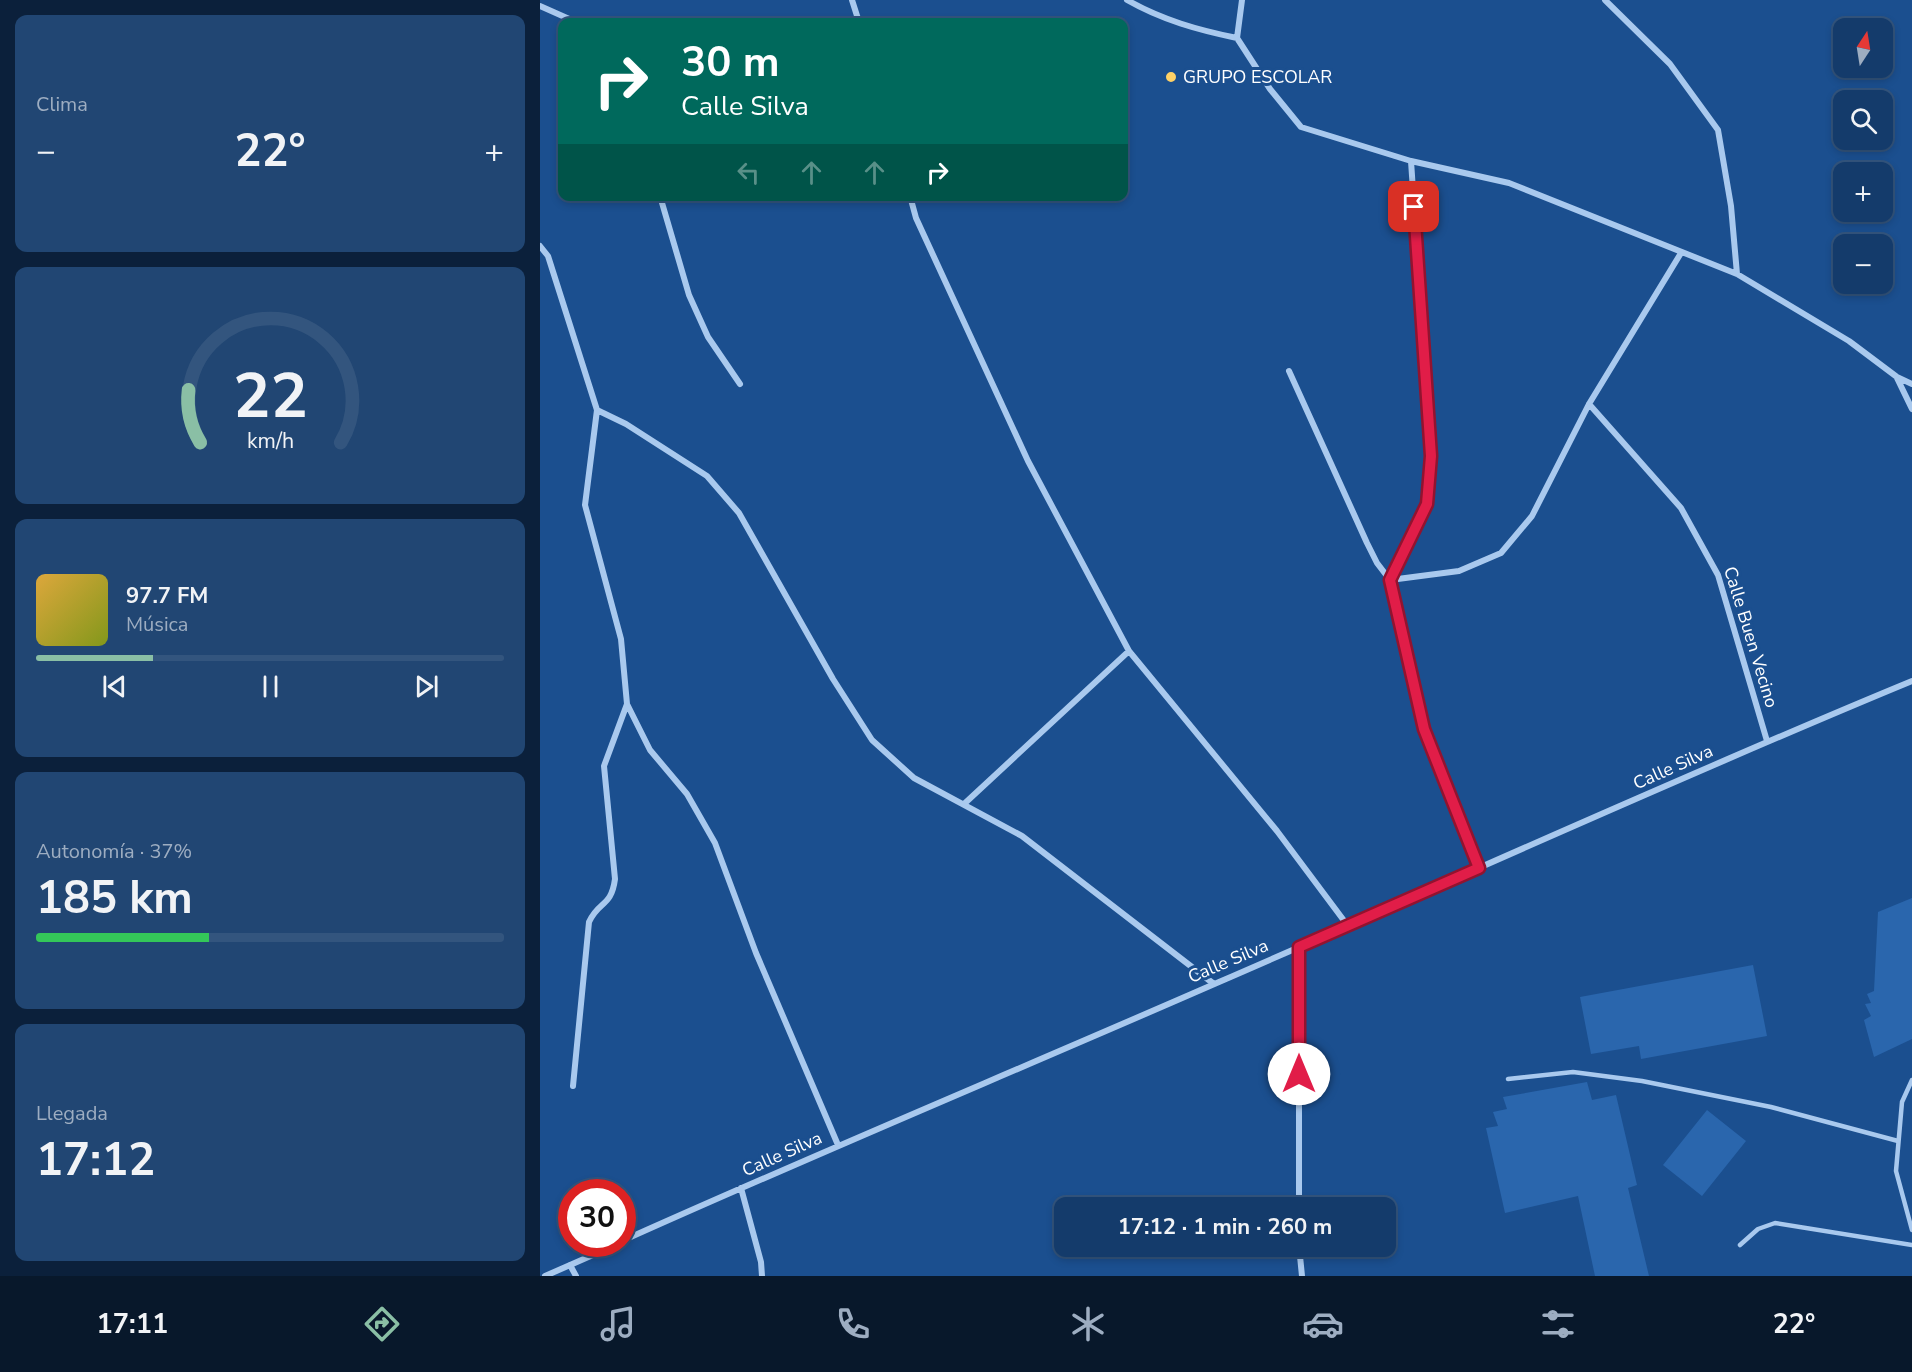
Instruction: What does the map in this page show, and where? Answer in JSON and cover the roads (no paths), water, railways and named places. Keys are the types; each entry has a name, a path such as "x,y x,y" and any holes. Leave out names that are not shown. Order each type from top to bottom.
{"street":[{"path":"852,0 857,18"},
{"path":"1127,0 1147,12 1195,29 1237,38"},
{"path":"1242,0 1237,38 1270,89 1301,127 1411,161 1509,183 1737,274 1850,341 1897,377 1912,384"},
{"path":"1605,0 1670,64 1718,130 1731,206 1737,274"},
{"path":"540,6 567,18"},
{"path":"1390,580 1427,504 1431,456 1411,161"},
{"path":"661,201 689,295 708,337 740,384"},
{"path":"911,201 916,218 1028,461 1129,651 1277,831 1348,926"},
{"path":"540,246 548,256 597,410 585,505 621,639 627,704 650,750 687,794 715,843 756,953 838,1145"},
{"path":"1390,580 1459,571 1501,554 1532,516 1589,404 1681,253"},
{"path":"1289,370 1367,543 1377,563 1390,580 1424,729 1479,868"},
{"path":"1897,377 1912,409"},
{"name":"Calle Buen Vecino","path":"1589,404 1681,508 1718,575 1767,741"},
{"path":"597,410 626,424 707,476 740,513 833,679 872,740 914,778 1022,836 1214,984"},
{"path":"964,804 1129,651"},
{"name":"Calle Silva","path":"636,1235 838,1145 1348,926 1767,741 1912,681"},
{"path":"573,1086 589,922 593,912 608,903 613,893 615,879 604,766 627,704"},
{"path":"1299,947 1299,1197"},
{"path":"741,1188 761,1262 762,1276"},
{"path":"545,1276 588,1257"},
{"path":"1300,1257 1302,1276"},
{"path":"570,1265 576,1276"}],"lane":[{"path":"1509,1079 1573,1072 1642,1081 1771,1107 1898,1141"},
{"path":"1912,1080 1902,1102 1896,1171 1912,1230"},
{"path":"1740,1245 1758,1229 1775,1223 1912,1245"}],"place":[{"name":"GRUPO ESCOLAR","path":"1171,77"}]}
